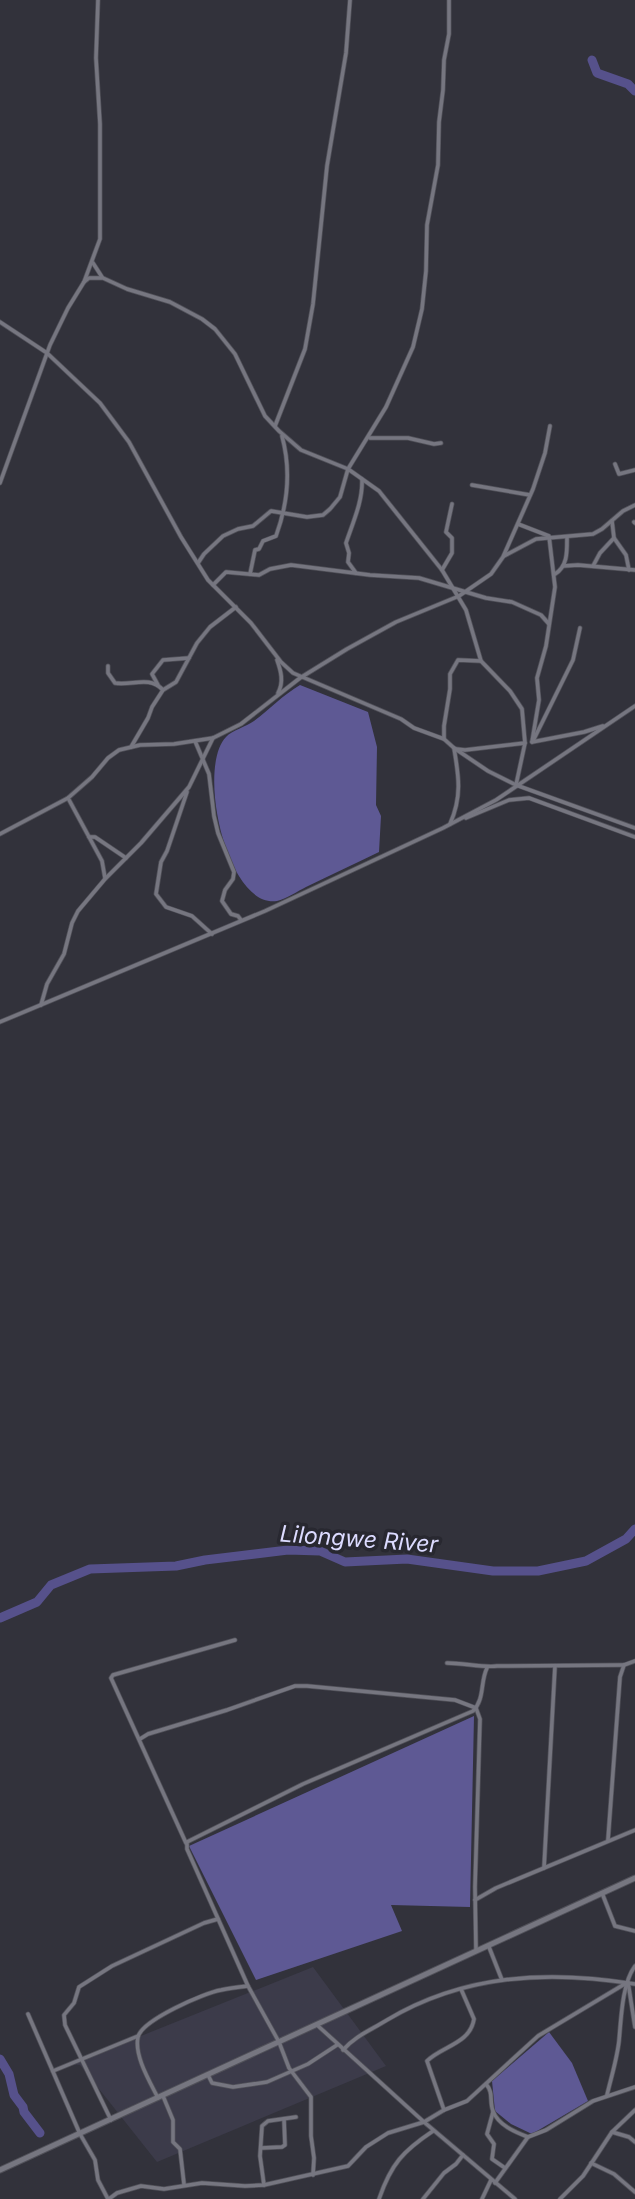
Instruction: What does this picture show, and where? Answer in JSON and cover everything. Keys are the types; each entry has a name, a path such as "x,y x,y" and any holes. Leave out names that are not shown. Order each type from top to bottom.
{"main road":[{"path":"0,2171 635,1878"}],"street":[{"path":"0,483 47,353 68,308 84,282 100,239 100,124 96,58 98,0"},
{"path":"275,426 304,349 313,304 327,166 346,53 349,0"},
{"path":"198,563 223,536 253,526 271,512 307,517 323,515 340,496 348,469 368,439 408,362 422,309 427,225 438,165 444,60 449,34 449,0"},
{"path":"93,262 103,278 127,289 170,302 194,313 215,329 235,354 260,407 281,434 301,450 348,469 374,486 442,570 459,596 471,622 481,661 510,691 522,709 525,743 516,785"},
{"path":"84,282 89,278 103,278"},
{"path":"0,322 47,353 100,403 129,442 213,586 251,623 286,667 300,678 401,719 414,729 444,739 488,771 516,785 635,828"},
{"path":"0,834 68,798 118,750 213,738 241,724 300,678 396,622 459,596 484,580 503,556 518,524 545,453 550,426"},
{"path":"250,574 255,550 259,549 263,541 276,536 284,514 288,461 281,434"},
{"path":"368,439 408,438 441,443"},
{"path":"615,464 619,474 635,470"},
{"path":"356,573 348,562 346,543 360,502 362,479"},
{"path":"472,485 530,495"},
{"path":"442,570 452,554 452,538 446,532 452,504"},
{"path":"503,556 536,539 593,534 635,505"},
{"path":"612,521 614,538 626,555 629,570"},
{"path":"518,524 550,536"},
{"path":"532,742 539,700 537,678 554,603 555,574 550,536"},
{"path":"555,574 563,566 567,555 567,537"},
{"path":"593,566 600,553 614,538"},
{"path":"213,586 226,572 259,575 284,565 419,578 465,593 512,602 541,615 549,624"},
{"path":"563,566 635,570"},
{"path":"131,747 163,690 176,682 210,627 236,607"},
{"path":"532,742 573,660 580,628"},
{"path":"276,655 282,673 281,688 277,695"},
{"path":"163,690 152,674 163,660 189,657"},
{"path":"444,739 452,669 458,660 481,661"},
{"path":"108,666 108,673 115,683 144,681 158,685"},
{"path":"0,1022 212,934 450,824 496,800 635,706"},
{"path":"454,748 465,750 532,742 584,733 608,724"},
{"path":"212,934 192,916 166,907 156,894 161,862 190,787 213,738"},
{"path":"195,741 209,774 218,833 234,872 222,901 231,914 241,920"},
{"path":"450,824 460,792 454,748"},
{"path":"41,1004 41,997 64,954 74,917 105,879 190,787"},
{"path":"68,798 102,862 105,879"},
{"path":"457,820 509,800 529,798 635,836"},
{"path":"89,837 95,837 126,858"},
{"path":"235,1640 113,1675 111,1682 140,1739 248,1986 292,2071 312,2101 313,2175"},
{"path":"447,1663 475,1664 487,1668 624,1665 635,1661"},
{"path":"608,1840 619,1690 624,1665"},
{"path":"544,1867 555,1666"},
{"path":"186,1846 189,1840 303,1784 477,1708 487,1668"},
{"path":"140,1739 148,1734 295,1686 455,1700 477,1708 480,1714 481,1761 475,1900 476,1950"},
{"path":"475,1900 544,1867 635,1830"},
{"path":"602,1893 615,1926 635,1931"},
{"path":"111,2120 64,2020 79,1987 112,1966 218,1919"},
{"path":"488,1945 502,1980"},
{"path":"607,2095 628,1982 635,1966"},
{"path":"343,2050 359,2035 403,2010 460,1989 538,1975 635,1983"},
{"path":"628,1982 635,2027"},
{"path":"28,2014 80,2134 95,2160 98,2180 109,2199 136,2186 164,2189 184,2185 264,2185 348,2166 366,2147 388,2133 424,2122 467,2101 538,2036 628,1982"},
{"path":"53,2070 138,2036 152,2022 175,2008 219,1990 248,1986"},
{"path":"444,2110 427,2061 433,2054 462,2039 471,2029 474,2019 460,1989"},
{"path":"317,2025 433,2131 515,2199"},
{"path":"138,2036 140,2055 173,2120 173,2142 180,2149 184,2185"},
{"path":"208,2075 215,2085 233,2087 267,2082 320,2057 337,2045"},
{"path":"486,2084 492,2096 493,2112 487,2134 494,2144 492,2159 505,2168"},
{"path":"482,2199 528,2137 546,2130 593,2101 635,2087"},
{"path":"560,2199 575,2186 612,2132 635,2110"},
{"path":"493,2112 509,2129 528,2137"},
{"path":"264,2185 261,2148 261,2130 264,2123 296,2116"},
{"path":"261,2148 285,2145 284,2119"},
{"path":"380,2199 389,2173 400,2158 433,2131"},
{"path":"612,2132 635,2142"},
{"path":"423,2199 463,2155"},
{"path":"591,2164 614,2174 635,2192"}],"shaded area":[{"path":"300,685 368,712 377,747 376,805 381,816 379,852 277,901 259,898 244,883 231,861 216,805 214,777 218,753 226,737 254,721"},
{"path":"474,1716 470,1907 391,1905 402,1931 256,1980 189,1846"},
{"path":"313,1967 386,2066 157,2162 80,2065 71,2064"},
{"path":"549,2032 572,2063 588,2101 532,2134 511,2124 495,2111 492,2081"}],"waterway":[{"path":"592,60 597,73 628,84 635,91"},
{"name":"Lilongwe River","path":"0,1618 37,1602 51,1585 90,1569 176,1566 288,1550 320,1551 345,1562 407,1559 493,1571 538,1571 586,1561 626,1539 635,1529"},
{"path":"0,2059 9,2074 14,2095 40,2133"}]}
